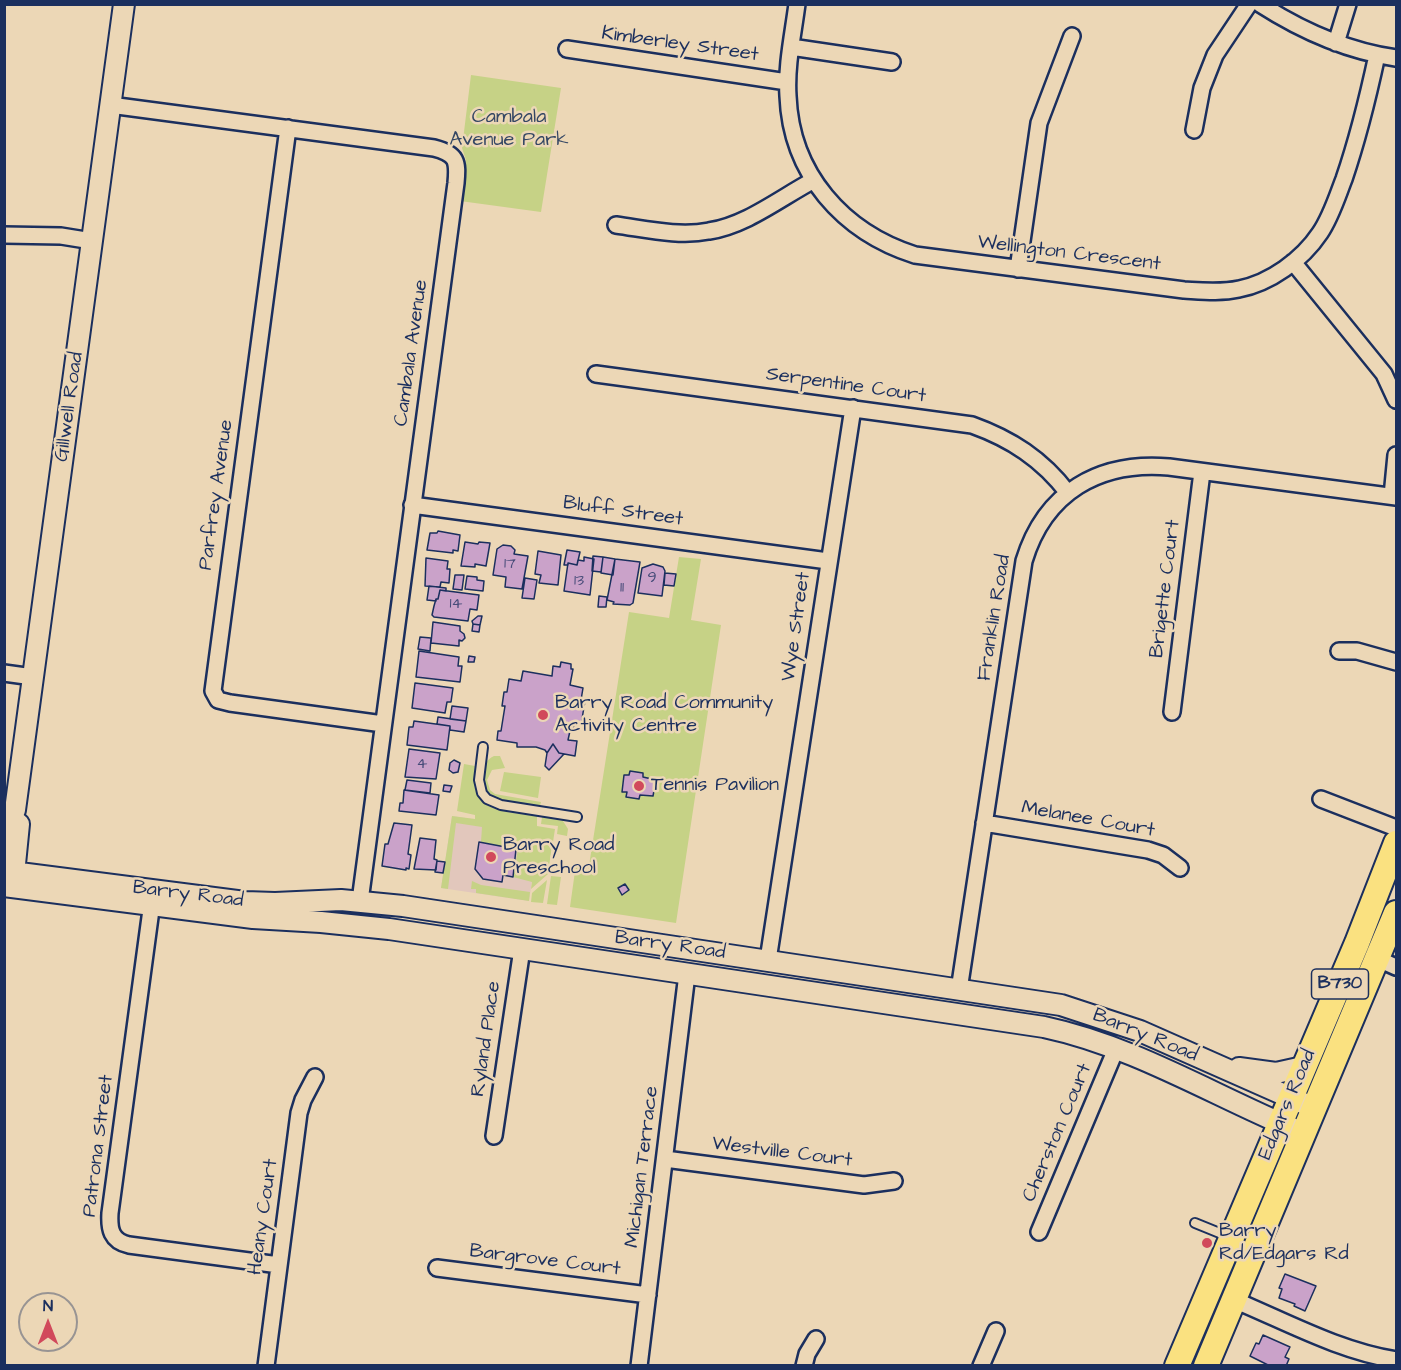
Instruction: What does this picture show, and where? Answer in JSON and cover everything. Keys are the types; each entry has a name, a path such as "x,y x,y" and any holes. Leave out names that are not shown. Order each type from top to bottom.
{"main road":[{"name":"Edgars Road","path":"1178,1365 1303,1067 1358,943 1396,843"},
{"name":"Edgars Road","path":"1206,1365 1315,1108 1387,963 1396,913"}],"street":[{"name":"Gillwell Road","path":"4,845 8,826 15,810 124,4"},
{"name":"Wellington Crescent","path":"797,4 787,82 793,134 800,155 814,180 830,202 847,219 869,235 894,248 937,259 1184,290 1220,292 1254,285 1272,277 1293,262 1320,234 1333,209 1359,134 1377,55"},
{"path":"1194,130 1202,88 1215,55 1248,4"},
{"path":"1260,4 1301,28 1336,43 1396,58"},
{"path":"1336,43 1348,4"},
{"path":"1018,269 1039,123 1072,36"},
{"path":"791,47 892,62"},
{"name":"Kimberley Street","path":"567,49 787,82"},
{"name":"Cambala Avenue","path":"110,105 434,148 448,153 456,162 456,183 360,901"},
{"name":"Parfrey Avenue","path":"288,128 213,690 218,700 230,703 383,724"},
{"path":"616,225 669,232 709,232 741,221 814,180"},
{"path":"4,235 61,236 92,241"},
{"path":"1293,262 1384,374 1396,400"},
{"name":"Serpentine Court","path":"596,374 954,422 992,432 1020,447 1046,466 1068,492"},
{"name":"Wye Street","path":"768,960 853,408"},
{"path":"1394,497 1396,455"},
{"name":"Franklin Road","path":"959,990 1024,561 1037,528 1048,513 1068,492 1086,481 1104,473 1129,467 1152,466 1394,497"},
{"name":"Brigette Court","path":"1172,712 1202,472"},
{"name":"Bluff Street","path":"412,505 828,561"},
{"path":"1339,651 1364,652 1396,662"},
{"path":"4,673 33,677"},
{"path":"1321,799 1396,828"},
{"name":"Gillwell Road","path":"9,879 19,827 15,810"},
{"name":"Melanee Court","path":"984,823 1148,850 1162,855 1180,868"},
{"name":"Barry Road","path":"9,879 152,898 253,918 357,925 1068,1032 1116,1049 1305,1134"},
{"name":"Barry Road","path":"152,898 284,903 325,900 360,901 1051,1004 1080,1010 1140,1031 1315,1108"},
{"name":"Patrona Street","path":"152,898 110,1213 110,1231 117,1240 129,1245 279,1265"},
{"path":"357,925 360,901"},
{"name":"Ryland Place","path":"494,1136 522,949"},
{"name":"Michigan Terrace","path":"639,1365 687,974"},
{"path":"956,1014 959,990"},
{"name":"Cherston Court","path":"1039,1232 1116,1049"},
{"path":"1215,1065 1276,1073 1303,1067"},
{"name":"Heany Court","path":"266,1365 299,1113 315,1077"},
{"name":"Westville Court","path":"665,1159 864,1185 894,1181"},
{"name":"Bargrove Court","path":"437,1268 648,1295"},
{"path":"1234,1300 1339,1345 1396,1360"},
{"path":"981,1365 996,1331"},
{"path":"804,1365 807,1354 816,1339"}],"lane":[{"path":"483,747 479,780 482,793 487,799 501,805 577,817"},
{"path":"1195,1223 1232,1238"}],"shaded area":[{"name":"Barry Road Preschool","path":"452,816 540,829 529,901 441,888"}],"green space":[{"name":"Cambala Avenue Park","path":"471,75 561,88 541,212 460,201 466,160 462,148"},
{"path":"679,557 701,559 691,620 721,625 676,923 570,907 576,864 586,866 588,872 629,612 669,618"},
{"path":"494,756 500,756 505,768 492,770 487,780 490,790 495,794 541,802 540,806 501,801 487,791 484,783 484,768 488,760"},
{"path":"464,764 475,766 474,781 477,793 490,807 537,816 537,826 555,829 553,842 538,840 538,843 552,845 548,874 531,889 532,882 513,877 518,849 481,842 482,827 456,823 448,889 441,888 452,816 475,819 475,815 457,811"},
{"path":"504,772 541,777 538,798 500,791"},
{"path":"542,817 563,821 568,829 567,836 557,834 558,826 541,824"},
{"path":"551,876 561,877 557,905 547,904"},
{"path":"547,880 543,903 531,902 532,893"},
{"path":"472,881 481,885 530,892 529,901 476,893 476,889 471,889"}],"building":[{"path":"438,531 460,535 458,551 453,550 453,553 427,550 430,533"},
{"path":"465,542 490,543 486,566 475,564 475,567 461,566"},
{"path":"503,545 511,546 515,550 514,554 528,556 522,589 505,587 506,577 493,575 497,549"},
{"path":"567,550 580,552 577,565 568,563 564,565"},
{"path":"538,551 561,555 558,585 539,583 541,575 535,574"},
{"path":"593,556 603,557 601,572 592,571"},
{"path":"584,557 594,559 590,595 564,591 568,563 577,565 578,560 584,561"},
{"path":"603,557 615,559 613,575 601,573"},
{"path":"426,558 448,561 449,583 441,582 440,587 425,586"},
{"path":"615,559 640,562 633,603 630,605 613,604 614,602 607,600"},
{"path":"653,564 663,567 665,571 662,596 638,593 642,568"},
{"path":"665,573 676,574 674,586 664,585"},
{"path":"455,575 464,575 462,590 453,589"},
{"path":"467,576 477,577 477,580 484,581 483,591 465,589"},
{"path":"525,578 537,580 534,599 522,598"},
{"path":"429,586 446,588 446,591 440,590 436,601 427,600"},
{"path":"440,590 479,595 477,610 470,609 468,621 434,617 432,615 434,606"},
{"path":"599,596 607,597 606,607 598,607"},
{"path":"482,616 480,625 473,624 472,621"},
{"path":"433,622 460,626 460,631 465,638 462,641 459,640 459,646 431,643"},
{"path":"473,624 480,625 479,632 472,631"},
{"path":"420,637 431,638 430,651 418,649"},
{"path":"419,651 459,657 458,666 462,666 460,682 416,677"},
{"path":"469,656 475,657 474,662 468,662"},
{"name":"Barry Road Community Activity Centre","path":"561,662 571,664 571,669 573,669 570,685 583,688 581,700 585,701 581,725 574,724 568,740 577,741 575,756 559,753 553,744 547,753 536,747 517,747 517,743 497,740 498,731 501,731 505,706 502,706 504,692 507,692 509,679 521,681 523,671 552,676 553,666 560,667"},
{"path":"415,683 453,688 451,702 447,702 445,713 412,708"},
{"path":"452,706 468,708 466,721 450,719"},
{"path":"438,717 466,721 464,732 450,730 450,726 437,724"},
{"path":"414,721 450,726 447,750 407,745 409,727 413,727"},
{"path":"553,744 559,753 564,754 549,770 545,766 547,753"},
{"path":"409,749 440,753 436,779 405,777"},
{"path":"454,760 460,763 458,772 453,773 449,770 450,763"},
{"name":"Tennis Pavilion","path":"630,771 643,773 643,777 656,780 653,796 640,795 639,799 626,797 627,792 622,792 624,775 629,775"},
{"path":"407,780 431,783 430,793 405,790"},
{"path":"444,785 452,786 450,792 443,791"},
{"path":"404,790 439,795 436,815 399,811 400,803 403,803"},
{"path":"394,823 412,825 408,854 411,855 409,869 406,868 406,870 382,866 385,844 388,844"},
{"path":"420,838 436,840 434,859 437,860 436,870 414,869"},
{"name":"Barry Road Preschool","path":"479,842 516,849 513,877 503,875 502,882 483,879 475,869"},
{"path":"437,861 445,862 443,873 435,872"},
{"path":"625,884 629,890 622,895 618,888"},
{"path":"1285,1274 1316,1286 1305,1311 1279,1298 1282,1289 1279,1288"},
{"path":"1263,1335 1290,1347 1285,1357 1289,1359 1286,1366 1270,1366 1250,1356"}],"place":[{"name":"Barry Road Community Activity Centre","path":"543,715"},
{"name":"Tennis Pavilion","path":"639,786"},
{"name":"Barry Road Preschool","path":"491,857"},
{"name":"Barry Rd/Edgars Rd","path":"1207,1243"}]}
